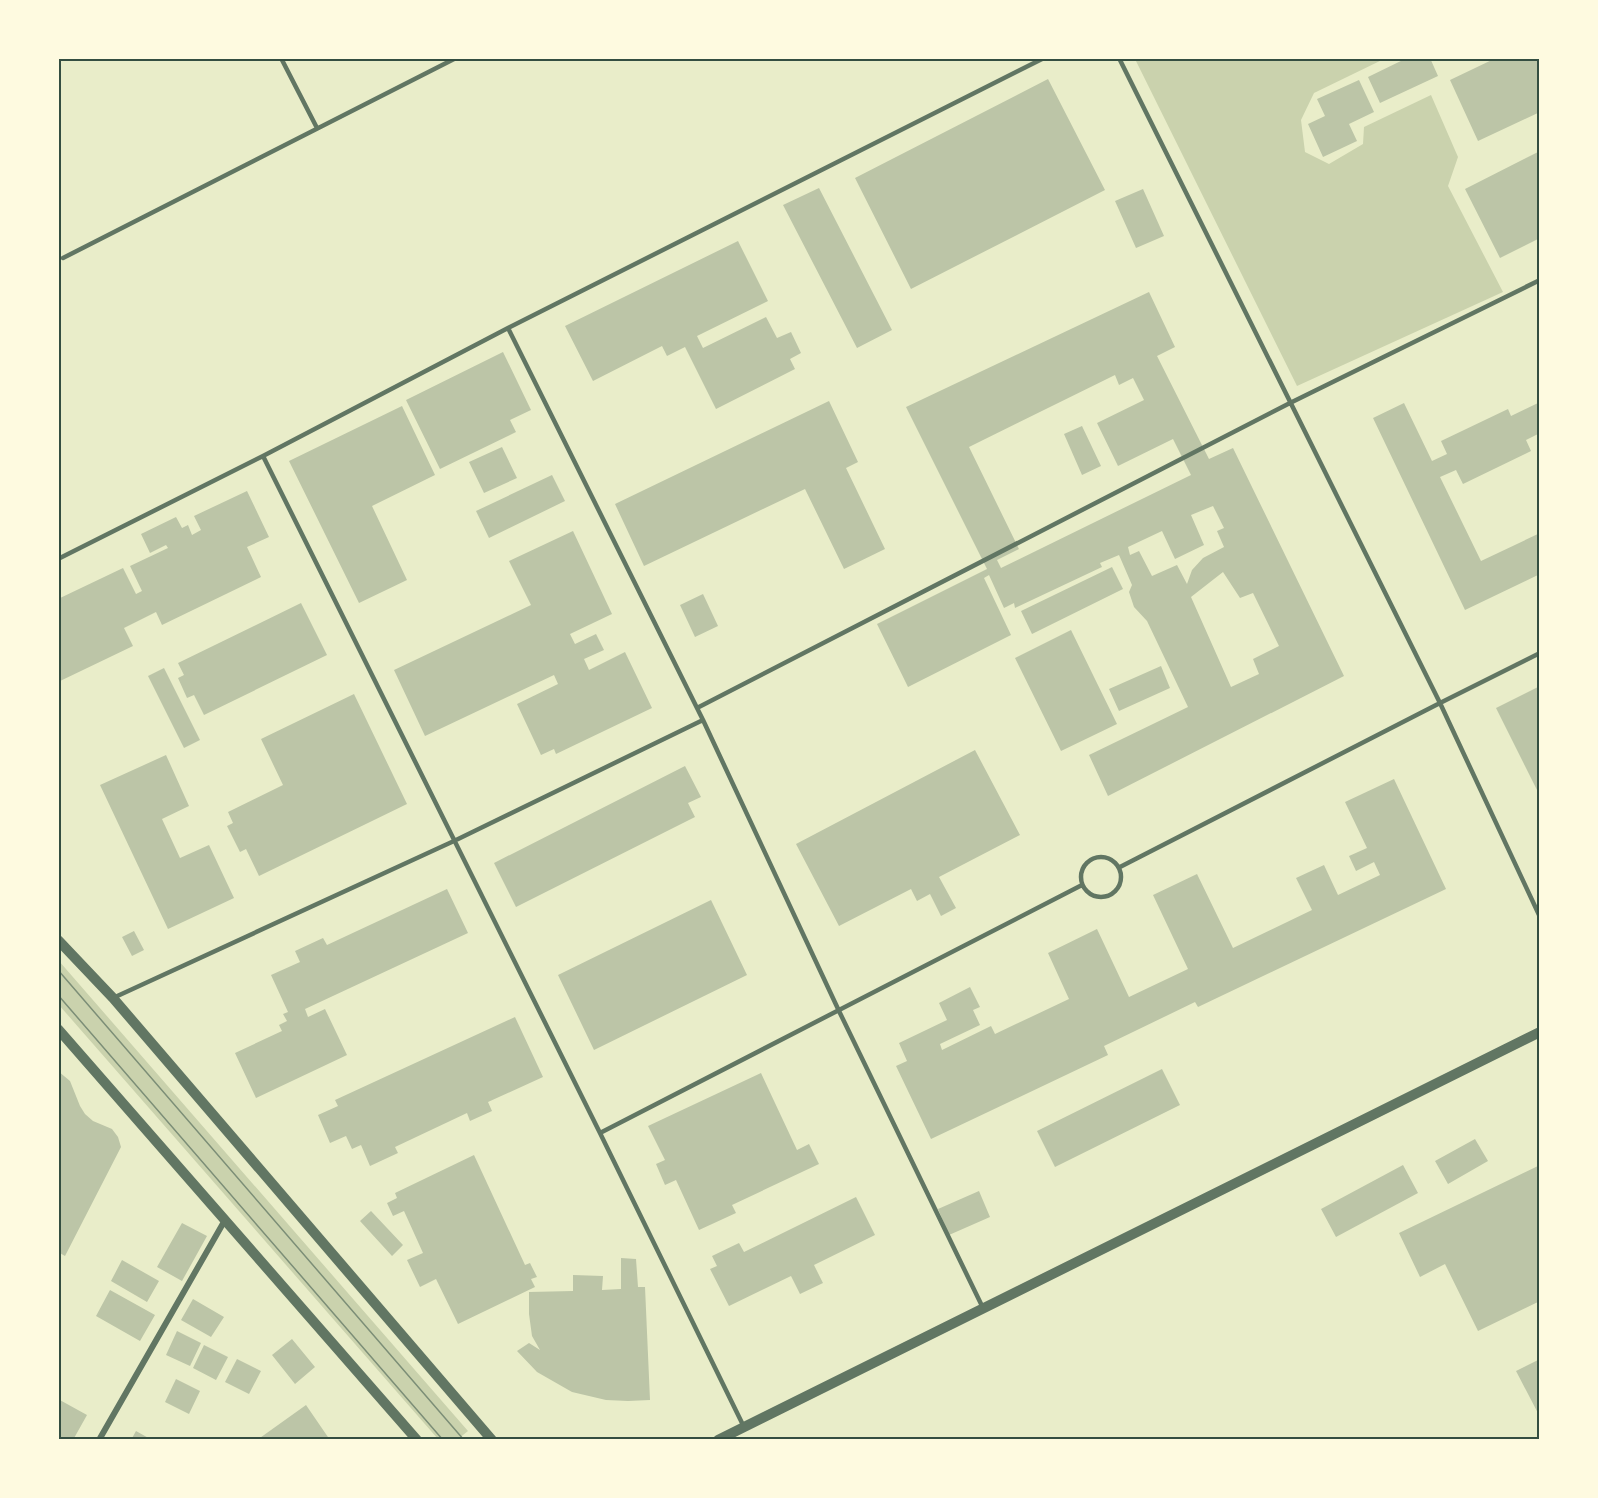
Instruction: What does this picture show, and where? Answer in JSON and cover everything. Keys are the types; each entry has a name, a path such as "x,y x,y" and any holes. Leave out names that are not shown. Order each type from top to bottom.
{"street":[{"path":"58,940 113,998 492,1440"},
{"path":"718,1440 1539,1032"},
{"path":"61,1036 417,1440"},
{"path":"99,1440 225,1220"}],"lane":[{"path":"281,58 316,128"},
{"path":"63,258 456,58"},
{"path":"58,559 263,456 508,328 1044,58"},
{"path":"1119,58 1440,702 1539,917"},
{"path":"697,708 1290,403 1539,280"},
{"path":"508,328 704,720 839,1011 982,1308"},
{"path":"263,456 744,1427"},
{"path":"1120,867 1539,653"},
{"path":"113,998 454,841 704,720"},
{"path":"1099,856 1111,859 1120,867 1122,881 1116,893 1104,898 1090,896 1082,885 1081,873 1088,862 1099,856"},
{"path":"600,1133 1082,885"}],"green space":[{"path":"1135,59 1384,59 1314,93 1301,120 1305,152 1329,164 1363,144 1364,127 1431,95 1458,157 1448,186 1503,292 1297,386"},
{"path":"59,961 468,1431 458,1439 438,1439 59,1005"}],"building":[{"path":"1407,58 1430,58 1438,76 1380,103 1368,77"},
{"path":"1496,58 1540,58 1540,112 1478,141 1450,80"},
{"path":"1048,79 1105,190 911,289 855,178"},
{"path":"1359,80 1374,112 1349,124 1357,141 1323,157 1308,124 1325,116 1317,99"},
{"path":"1540,151 1540,238 1500,258 1465,189"},
{"path":"819,188 892,330 857,348 783,205"},
{"path":"1143,189 1164,236 1136,248 1115,201"},
{"path":"738,241 768,301 697,336 703,348 766,317 777,338 791,332 801,353 790,359 795,369 716,409 685,347 667,356 662,346 593,381 565,326"},
{"path":"1149,292 1175,347 1157,356 1209,459 1233,448 1344,676 1108,796 1089,755 1188,707 1147,621 1134,607 1129,592 1132,585 1119,555 1100,563 1102,567 1015,608 1014,603 1004,608 989,575 984,578 1011,635 908,687 877,624 987,569 906,407","holes":["1115,375 1119,385 1133,378 1144,400 1097,423 1118,466 1173,439 1191,475 1001,568 997,560 1019,549 969,447","1213,506 1224,528 1217,531 1224,547 1203,558 1192,570 1187,584 1177,565 1152,576 1139,551 1130,555 1128,547 1162,531 1175,559 1204,545 1191,515","1223,572 1240,598 1253,593 1279,646 1253,659 1259,674 1231,687 1191,597"]},
{"path":"503,352 531,410 510,420 516,432 440,469 406,400"},
{"path":"829,401 858,462 846,468 885,549 844,569 805,489 644,566 615,504"},
{"path":"1404,403 1432,461 1447,454 1441,441 1508,409 1511,416 1538,403 1540,433 1526,440 1531,451 1463,484 1456,470 1440,477 1481,561 1540,533 1540,574 1465,610 1373,418"},
{"path":"402,406 435,475 372,506 407,580 359,603 289,461"},
{"path":"1082,426 1101,466 1082,475 1064,434"},
{"path":"502,447 517,478 484,493 469,462"},
{"path":"552,475 565,501 489,538 476,511"},
{"path":"247,491 269,537 247,547 261,577 162,625 156,612 124,628 133,646 58,682 58,599 123,568 136,594 142,591 130,566 168,548 166,545 150,553 141,534 176,517 182,528 188,525 192,535 201,530 194,516"},
{"path":"573,531 612,614 570,634 575,644 596,634 604,650 584,659 589,670 625,652 652,708 556,754 554,749 541,755 517,704 558,684 554,675 425,736 394,670 531,605 509,561"},
{"path":"1112,567 1123,589 1032,634 1021,611"},
{"path":"703,594 718,626 695,637 680,605"},
{"path":"301,603 327,655 204,715 194,695 187,698 178,678 184,675 178,663"},
{"path":"1071,630 1117,724 1061,751 1015,658"},
{"path":"1161,666 1170,688 1119,711 1109,689"},
{"path":"164,668 200,740 184,748 148,676"},
{"path":"1540,686 1540,796 1496,708"},
{"path":"354,694 407,804 259,876 246,849 240,852 227,826 233,823 228,812 283,785 261,739"},
{"path":"975,750 1020,835 939,877 956,908 941,916 930,894 917,901 911,889 839,926 796,844"},
{"path":"166,755 189,806 162,819 180,858 209,845 234,898 168,929 100,785"},
{"path":"685,766 701,797 688,803 695,817 516,907 494,863"},
{"path":"1394,779 1446,889 1198,1007 1195,1002 1104,1046 1108,1055 931,1139 896,1066 907,1061 899,1043 947,1020 939,1003 970,987 980,1007 973,1010 980,1025 940,1044 942,1050 991,1026 995,1034 1069,999 1048,953 1097,929 1129,997 1188,969 1153,895 1197,874 1233,948 1312,910 1296,878 1324,865 1338,895 1380,875 1374,862 1356,871 1349,856 1367,848 1345,802"},
{"path":"447,889 468,933 305,1009 308,1017 325,1009 347,1055 256,1098 235,1053 282,1031 279,1025 287,1021 283,1014 288,1012 271,975 300,962 295,951 323,938 327,945"},
{"path":"711,900 747,975 594,1050 558,975"},
{"path":"134,931 144,950 132,956 122,937"},
{"path":"515,1017 543,1077 488,1102 492,1111 470,1121 467,1113 395,1147 398,1153 370,1166 361,1145 352,1149 346,1136 330,1143 318,1115 338,1106 335,1100"},
{"path":"1162,1069 1180,1105 1055,1167 1037,1131"},
{"path":"58,1071 70,1081 85,1114 93,1121 112,1129 121,1147 65,1256 58,1252"},
{"path":"761,1073 797,1150 809,1144 819,1164 732,1205 736,1213 699,1230 676,1180 665,1185 656,1164 665,1160 648,1126"},
{"path":"1475,1139 1488,1161 1448,1184 1435,1161"},
{"path":"474,1155 525,1265 530,1263 537,1277 531,1279 535,1287 458,1324 436,1279 420,1287 407,1260 423,1253 404,1211 393,1216 387,1203 397,1198 395,1193"},
{"path":"1403,1165 1418,1193 1336,1237 1321,1209"},
{"path":"1540,1165 1540,1301 1478,1331 1445,1264 1420,1277 1399,1233"},
{"path":"979,1191 990,1217 949,1235 938,1209"},
{"path":"856,1197 875,1235 814,1265 823,1283 800,1294 791,1276 729,1306 710,1269 717,1266 712,1256 739,1243 744,1252"},
{"path":"371,1211 403,1245 392,1256 360,1221"},
{"path":"182,1223 207,1236 182,1281 157,1267"},
{"path":"621,1258 636,1259 638,1287 645,1287 650,1400 606,1400 572,1392 537,1372 517,1351 529,1343 540,1350 532,1336 529,1292 573,1291 573,1275 603,1276 602,1290 621,1289"},
{"path":"122,1260 159,1281 147,1302 111,1281"},
{"path":"110,1290 155,1315 140,1341 96,1316"},
{"path":"193,1299 224,1317 211,1337 181,1320"},
{"path":"177,1331 201,1343 190,1366 166,1355"},
{"path":"292,1339 315,1367 295,1384 272,1355"},
{"path":"204,1345 228,1357 216,1380 193,1368"},
{"path":"237,1359 261,1371 249,1394 225,1382"},
{"path":"1540,1359 1540,1417 1516,1371"},
{"path":"176,1379 200,1391 189,1414 165,1402"},
{"path":"58,1399 87,1415 73,1440 58,1440"},
{"path":"306,1405 330,1440 257,1440"},
{"path":"136,1431 152,1440 131,1440"}],"tram line":[{"path":"58,970 464,1440"},
{"path":"58,995 443,1440"}]}
